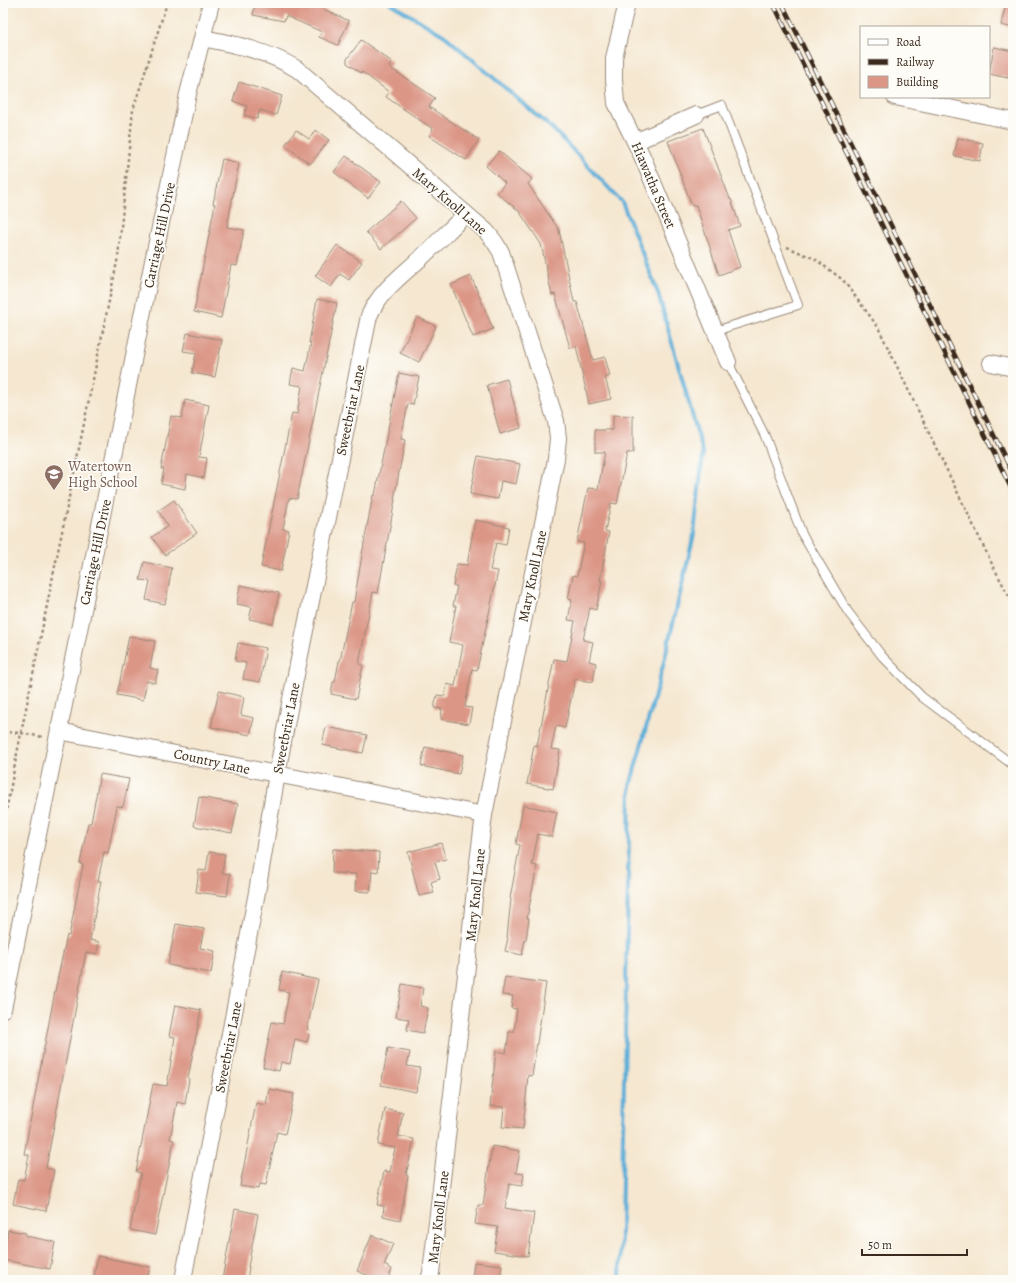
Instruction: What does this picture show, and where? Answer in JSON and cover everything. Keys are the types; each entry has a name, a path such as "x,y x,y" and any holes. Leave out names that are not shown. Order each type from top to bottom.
{"street":[{"name":"Carriage Hill Drive","path":"3,1009 152,266 188,94 211,3"},
{"name":"Hiawatha Street","path":"627,3 614,58 616,103 635,142 728,362"},
{"name":"Mary Knoll Lane","path":"202,38 243,46 264,52 281,59 297,69 490,236 501,252 556,421 558,438 556,460 484,815 466,982 429,1280"},
{"path":"900,98 1013,121"},
{"path":"635,142 696,115"},
{"name":"Sweetbriar Lane","path":"183,1280 257,892 276,774 369,316 380,296 392,283 466,214"},
{"path":"991,363 1013,368"},
{"name":"Country Lane","path":"58,736 276,774 484,815"}],"lane":[{"path":"696,115 722,106 798,305 715,331"},
{"path":"728,362 765,436 802,534 848,612 882,656 922,697 1013,765"}],"path":[{"path":"3,827 118,257 134,110 167,3"},
{"path":"773,241 815,258 843,280 878,327 1013,604"},
{"path":"3,732 58,736"}],"building":[{"path":"255,3 310,3 349,21 338,45 319,37 322,32 286,16 284,21 253,15"},
{"path":"1006,3 1013,3 1013,28 1001,25"},
{"path":"361,40 392,62 389,67 435,98 429,107 479,140 466,160 429,136 433,129 386,97 389,92 347,63 347,59"},
{"path":"994,47 1013,51 1008,78 990,74"},
{"path":"239,82 282,96 276,115 260,110 257,119 244,115 247,106 233,101"},
{"path":"703,128 740,226 728,230 740,267 719,275 696,205 692,206 668,141"},
{"path":"296,130 309,139 316,130 329,140 310,164 285,145"},
{"path":"958,138 983,143 980,161 954,156"},
{"path":"499,151 532,179 528,184 559,230 574,302 577,302 593,360 605,357 610,376 605,377 611,399 589,404 576,346 570,348 555,294 552,295 541,244 519,211 497,193 505,183 486,166"},
{"path":"346,156 381,182 368,198 334,172"},
{"path":"222,159 239,163 227,227 244,230 237,266 231,265 221,318 194,312 215,204 213,204"},
{"path":"401,201 416,218 381,249 366,232"},
{"path":"337,245 362,262 349,280 340,274 331,287 315,276"},
{"path":"471,276 493,329 473,337 451,285"},
{"path":"317,299 337,303 297,499 289,498 283,529 289,530 281,571 261,567 292,413 297,414 302,386 290,384 293,368 305,371 311,343 309,343"},
{"path":"417,317 436,326 419,362 400,353"},
{"path":"187,333 222,340 215,377 192,373 196,353 183,351"},
{"path":"399,373 419,377 413,405 408,404 401,439 405,440 395,499 378,593 373,592 359,664 363,665 356,699 331,694 333,682 335,682 340,661 352,602 354,602 373,495 375,495"},
{"path":"507,379 521,428 500,434 487,385"},
{"path":"185,400 209,405 199,457 207,458 204,478 187,474 185,489 161,484 164,469 161,469 171,416 182,418"},
{"path":"613,415 633,416 633,453 627,453 617,504 611,503 605,531 609,532 600,581 602,581 596,610 590,608 583,640 593,642 589,661 596,663 593,682 575,679 565,728 556,726 551,749 560,750 553,789 527,784 534,745 537,746 554,659 567,661 575,621 568,620 572,600 568,599 573,575 577,576 584,543 577,542 588,488 598,489 605,452 595,452 595,430 613,430"},
{"path":"478,456 520,464 516,484 501,481 498,499 470,494"},
{"path":"174,500 197,533 165,555 152,537 168,526 158,511"},
{"path":"475,520 509,527 506,545 496,543 490,570 498,571 477,670 472,669 465,707 472,708 469,724 441,719 442,709 434,708 437,695 445,696 447,684 455,686 463,645 449,642 456,606 453,606 457,586 453,586 457,564 467,565"},
{"path":"144,562 172,568 165,604 146,600 150,581 140,580"},
{"path":"240,585 279,593 273,624 249,619 252,607 237,604"},
{"path":"129,636 155,641 150,668 158,670 155,683 147,681 143,700 117,695"},
{"path":"238,643 266,648 260,682 243,679 246,663 235,661"},
{"path":"219,691 244,697 241,715 254,718 250,735 211,727"},
{"path":"326,727 367,735 363,753 322,745"},
{"path":"425,747 463,755 459,774 421,766"},
{"path":"100,774 129,779 123,807 117,806 108,853 104,852 98,881 101,881 90,940 99,942 97,954 86,952 46,1168 54,1170 46,1211 13,1204 18,1179 24,1180 29,1155 24,1154 55,991 67,935 69,936 83,865 80,864 88,823 91,823"},
{"path":"199,797 238,804 232,833 194,826"},
{"path":"523,805 557,812 552,837 538,834 532,865 537,866 527,918 529,918 526,940 522,955 505,951 508,938 510,898 520,845 516,844"},
{"path":"441,843 446,859 435,862 440,879 431,882 434,893 419,896 408,852"},
{"path":"333,849 379,852 378,872 372,871 370,892 355,891 356,874 332,873"},
{"path":"209,852 225,854 222,873 230,874 227,896 196,892 199,870 206,871"},
{"path":"176,924 204,929 200,948 215,951 211,973 168,965"},
{"path":"282,972 318,980 307,1029 310,1030 307,1042 295,1039 290,1064 281,1062 279,1071 263,1067 272,1022 283,1024 289,992 279,990"},
{"path":"505,977 546,983 532,1076 528,1075 523,1129 502,1127 504,1107 490,1106 496,1051 506,1053 509,1032 514,1032 517,1009 511,1008 513,996 502,995"},
{"path":"402,984 423,988 420,1006 428,1008 423,1033 407,1030 409,1019 396,1017"},
{"path":"175,1005 201,1010 188,1078 185,1104 177,1102 170,1139 174,1140 155,1235 130,1230 141,1173 136,1172 153,1084 167,1086 175,1037 169,1036"},
{"path":"388,1048 410,1052 407,1066 420,1068 416,1092 381,1085"},
{"path":"269,1089 294,1094 285,1134 277,1132 266,1185 260,1184 258,1189 240,1186 256,1103 266,1105"},
{"path":"385,1109 403,1113 398,1136 414,1139 406,1175 408,1176 400,1220 383,1216 384,1206 377,1205 384,1171 390,1172 395,1148 378,1145"},
{"path":"492,1146 520,1151 516,1173 524,1174 522,1186 509,1184 505,1208 534,1213 528,1256 494,1251 498,1227 475,1224 478,1205 483,1205"},
{"path":"235,1209 258,1214 247,1280 222,1280"},
{"path":"8,1230 26,1233 26,1236 55,1242 50,1269 3,1260"},
{"path":"372,1235 393,1244 384,1265 392,1269 388,1280 379,1280 357,1271"},
{"path":"98,1256 150,1267 147,1280 93,1280"},
{"path":"474,1262 502,1265 500,1280 472,1280"}],"waterway":[{"path":"390,3 445,36 553,129 622,202 658,293 703,453 694,534 663,666 630,786 620,1280"}],"railway":[{"path":"773,3 1013,492"},
{"path":"782,3 1013,474"}],"place":[{"name":"Watertown High School","path":"54,491"}]}
